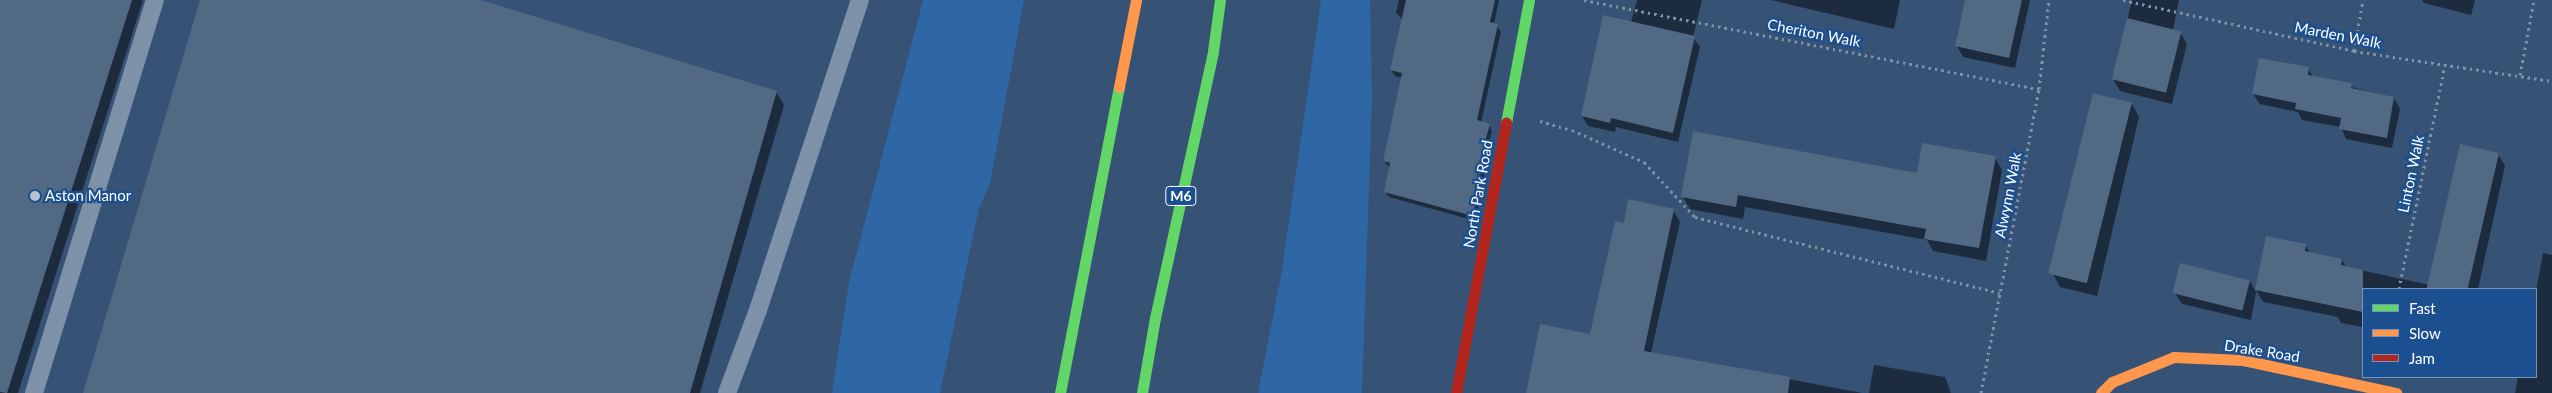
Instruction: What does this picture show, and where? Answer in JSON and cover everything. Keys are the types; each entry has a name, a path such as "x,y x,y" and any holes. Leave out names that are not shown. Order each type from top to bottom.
{"main road":[{"path":"1060,393 1136,0"},
{"name":"M6","path":"1142,393 1155,318 1213,52 1220,0"},
{"name":"North Park Road","path":"1456,393 1530,0"},
{"name":"Drake Road","path":"2101,393 2112,382 2174,357 2243,360 2396,393"}],"lane":[{"path":"34,393 155,0"},
{"path":"727,393 758,310 860,0"}],"path":[{"name":"Cheriton Walk","path":"1584,0 2040,89"},
{"name":"Alwynn Walk","path":"1981,393 2040,89 2049,0"},
{"name":"Marden Walk","path":"2123,0 2354,51 2552,81"},
{"path":"2354,51 2363,0"},
{"path":"2520,75 2534,0"},
{"name":"Linton Walk","path":"2399,288 2445,64"},
{"path":"1508,113 1572,130 1644,162 1695,217 2000,293"}],"shaded area":[{"path":"923,0 1024,0 990,184 979,208 940,393 832,393 849,282"},
{"path":"1321,0 1370,0 1372,98 1362,393 1258,393 1282,270"}],"building":[{"name":"Aston Manor","path":"0,0 132,0 7,393 0,392"},
{"path":"200,0 481,0 777,91 690,393 83,393"},
{"path":"1406,0 1495,0 1490,22 1498,24 1477,120 1490,124 1479,164 1482,165 1473,216 1384,192 1390,163 1383,161 1402,73 1390,70"},
{"path":"1965,0 2022,0 2009,58 1955,46"},
{"path":"1603,15 1695,36 1673,133 1611,118 1610,123 1581,116"},
{"path":"2127,18 2181,32 2166,93 2112,79"},
{"path":"2259,58 2309,67 2308,75 2352,83 2351,88 2394,97 2387,138 2339,129 2341,118 2295,109 2296,103 2252,94"},
{"path":"2093,93 2132,103 2087,283 2048,273"},
{"path":"1693,131 1917,173 1922,143 1996,156 1979,248 1924,239 1926,229 1738,195 1736,207 1681,197"},
{"path":"2460,144 2499,153 2468,288 2427,288"},
{"path":"1628,199 1674,209 1644,351 1790,377 1788,393 1526,393 1540,324 1590,334 1615,221 1624,223"},
{"path":"2266,236 2306,244 2305,251 2342,259 2341,265 2363,270 2362,312 2255,290"},
{"path":"2180,263 2250,280 2242,310 2173,293"}],"traffic: fast":[{"path":"1142,393 1155,318 1213,51 1220,0"},
{"path":"1506,123 1529,0"},
{"path":"1060,393 1119,87"}],"traffic: slow":[{"path":"1119,87 1136,0"},
{"path":"2101,393 2112,382 2174,357 2243,360 2396,393"}],"traffic: jam":[{"path":"1456,393 1506,123"}],"place":[{"name":"Aston Manor","path":"35,196"}]}
